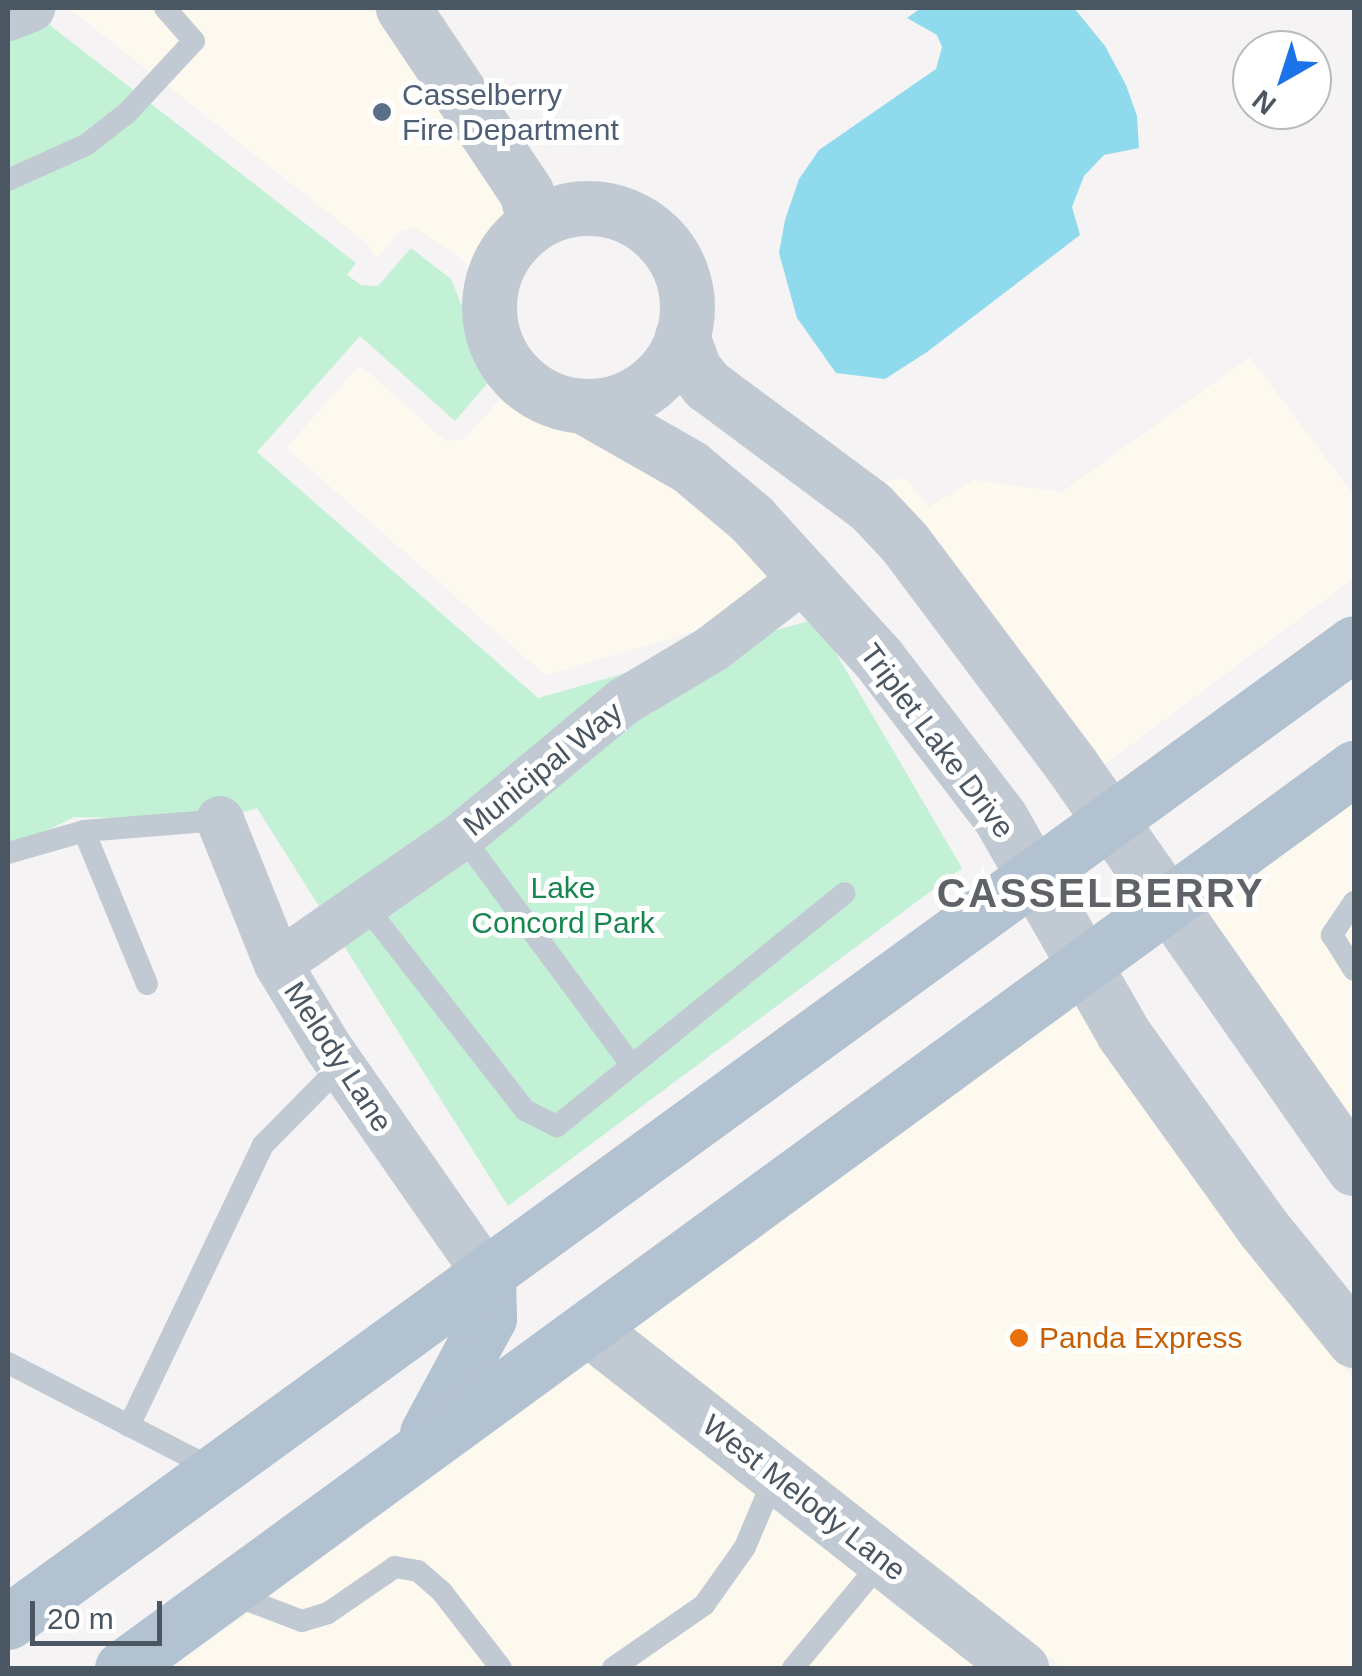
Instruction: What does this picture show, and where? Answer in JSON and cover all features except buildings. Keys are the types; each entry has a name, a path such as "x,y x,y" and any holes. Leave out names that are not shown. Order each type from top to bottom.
{"main road":[{"path":"8,1622 1354,643"},
{"path":"122,1668 418,1448 1354,768"},
{"path":"418,1448 489,1318 488,1276"}],"street":[{"path":"8,17 31,8"},
{"path":"403,8 526,192 535,223"},
{"path":"447,8 555,170 588,208"},
{"path":"573,208 588,208 633,218 658,236 676,261 686,290 682,336 662,374 640,392 614,403 585,407 552,400 523,383 501,357 490,324 489,291 500,260 520,233 573,208"},
{"path":"682,336 694,370 707,384 871,507 904,542 1110,822 1354,1168"},
{"name":"Triplet Lake Drive","path":"585,407 690,467 751,518 808,576 1000,817 1123,1033 1264,1229 1354,1340"},
{"name":"Municipal Way","path":"278,964 462,836 622,702 712,648 808,576"},
{"name":"Melody Lane","path":"220,820 278,964 341,1066 488,1276"},
{"name":"West Melody Lane","path":"588,1328 1021,1668"}],"lane":[{"path":"8,180 86,145 128,113 194,41 165,8"},
{"path":"8,853 84,831 220,820"},
{"path":"84,831 148,984"},
{"path":"462,836 630,1062"},
{"path":"364,904 525,1110 557,1126 630,1062 696,1016 845,893"},
{"path":"1354,902 1332,935 1354,970"},
{"path":"129,1426 263,1145 341,1066"},
{"path":"8,1363 219,1472"},
{"path":"613,1668 704,1606 745,1547 776,1476"},
{"path":"792,1668 883,1560"},
{"path":"224,1592 302,1621 328,1613 395,1567 418,1572 442,1592 501,1668"}],"shaded area":[{"path":"69,8 372,8 508,214 482,245 471,272 464,261 414,227 401,231 376,258 369,245"},
{"path":"1250,357 1354,495 1354,578 1104,765 881,483 905,478 929,507 974,480 1062,492"},
{"path":"360,365 446,441 464,439 502,397 538,422 574,430 675,488 771,575 693,632 545,675 286,448"},
{"path":"1354,802 1354,1124 1203,912"},
{"path":"1078,1005 1244,1245 1354,1379 1354,1668 1063,1668 633,1330"},
{"path":"590,1362 979,1668 172,1668 194,1652"}],"green space":[{"name":"Lake Concord Park","path":"29,9 356,263 347,275 361,285 378,286 411,248 451,279 491,379 455,421 360,336 257,452 538,698 816,619 962,868 508,1206 257,808 220,820 74,817 8,850 8,17"}],"water":[{"path":"921,8 1074,8 1105,46 1126,85 1137,116 1139,148 1104,155 1084,176 1072,207 1080,235 927,352 885,379 836,373 797,318 779,253 785,220 799,179 819,150 936,69 942,47 937,35 907,18"}],"place":[{"name":"Casselberry Fire Department","path":"382,112"},
{"name":"Panda Express","path":"1019,1338"}],"district":[{"name":"CASSELBERRY","path":"1101,893"}]}
